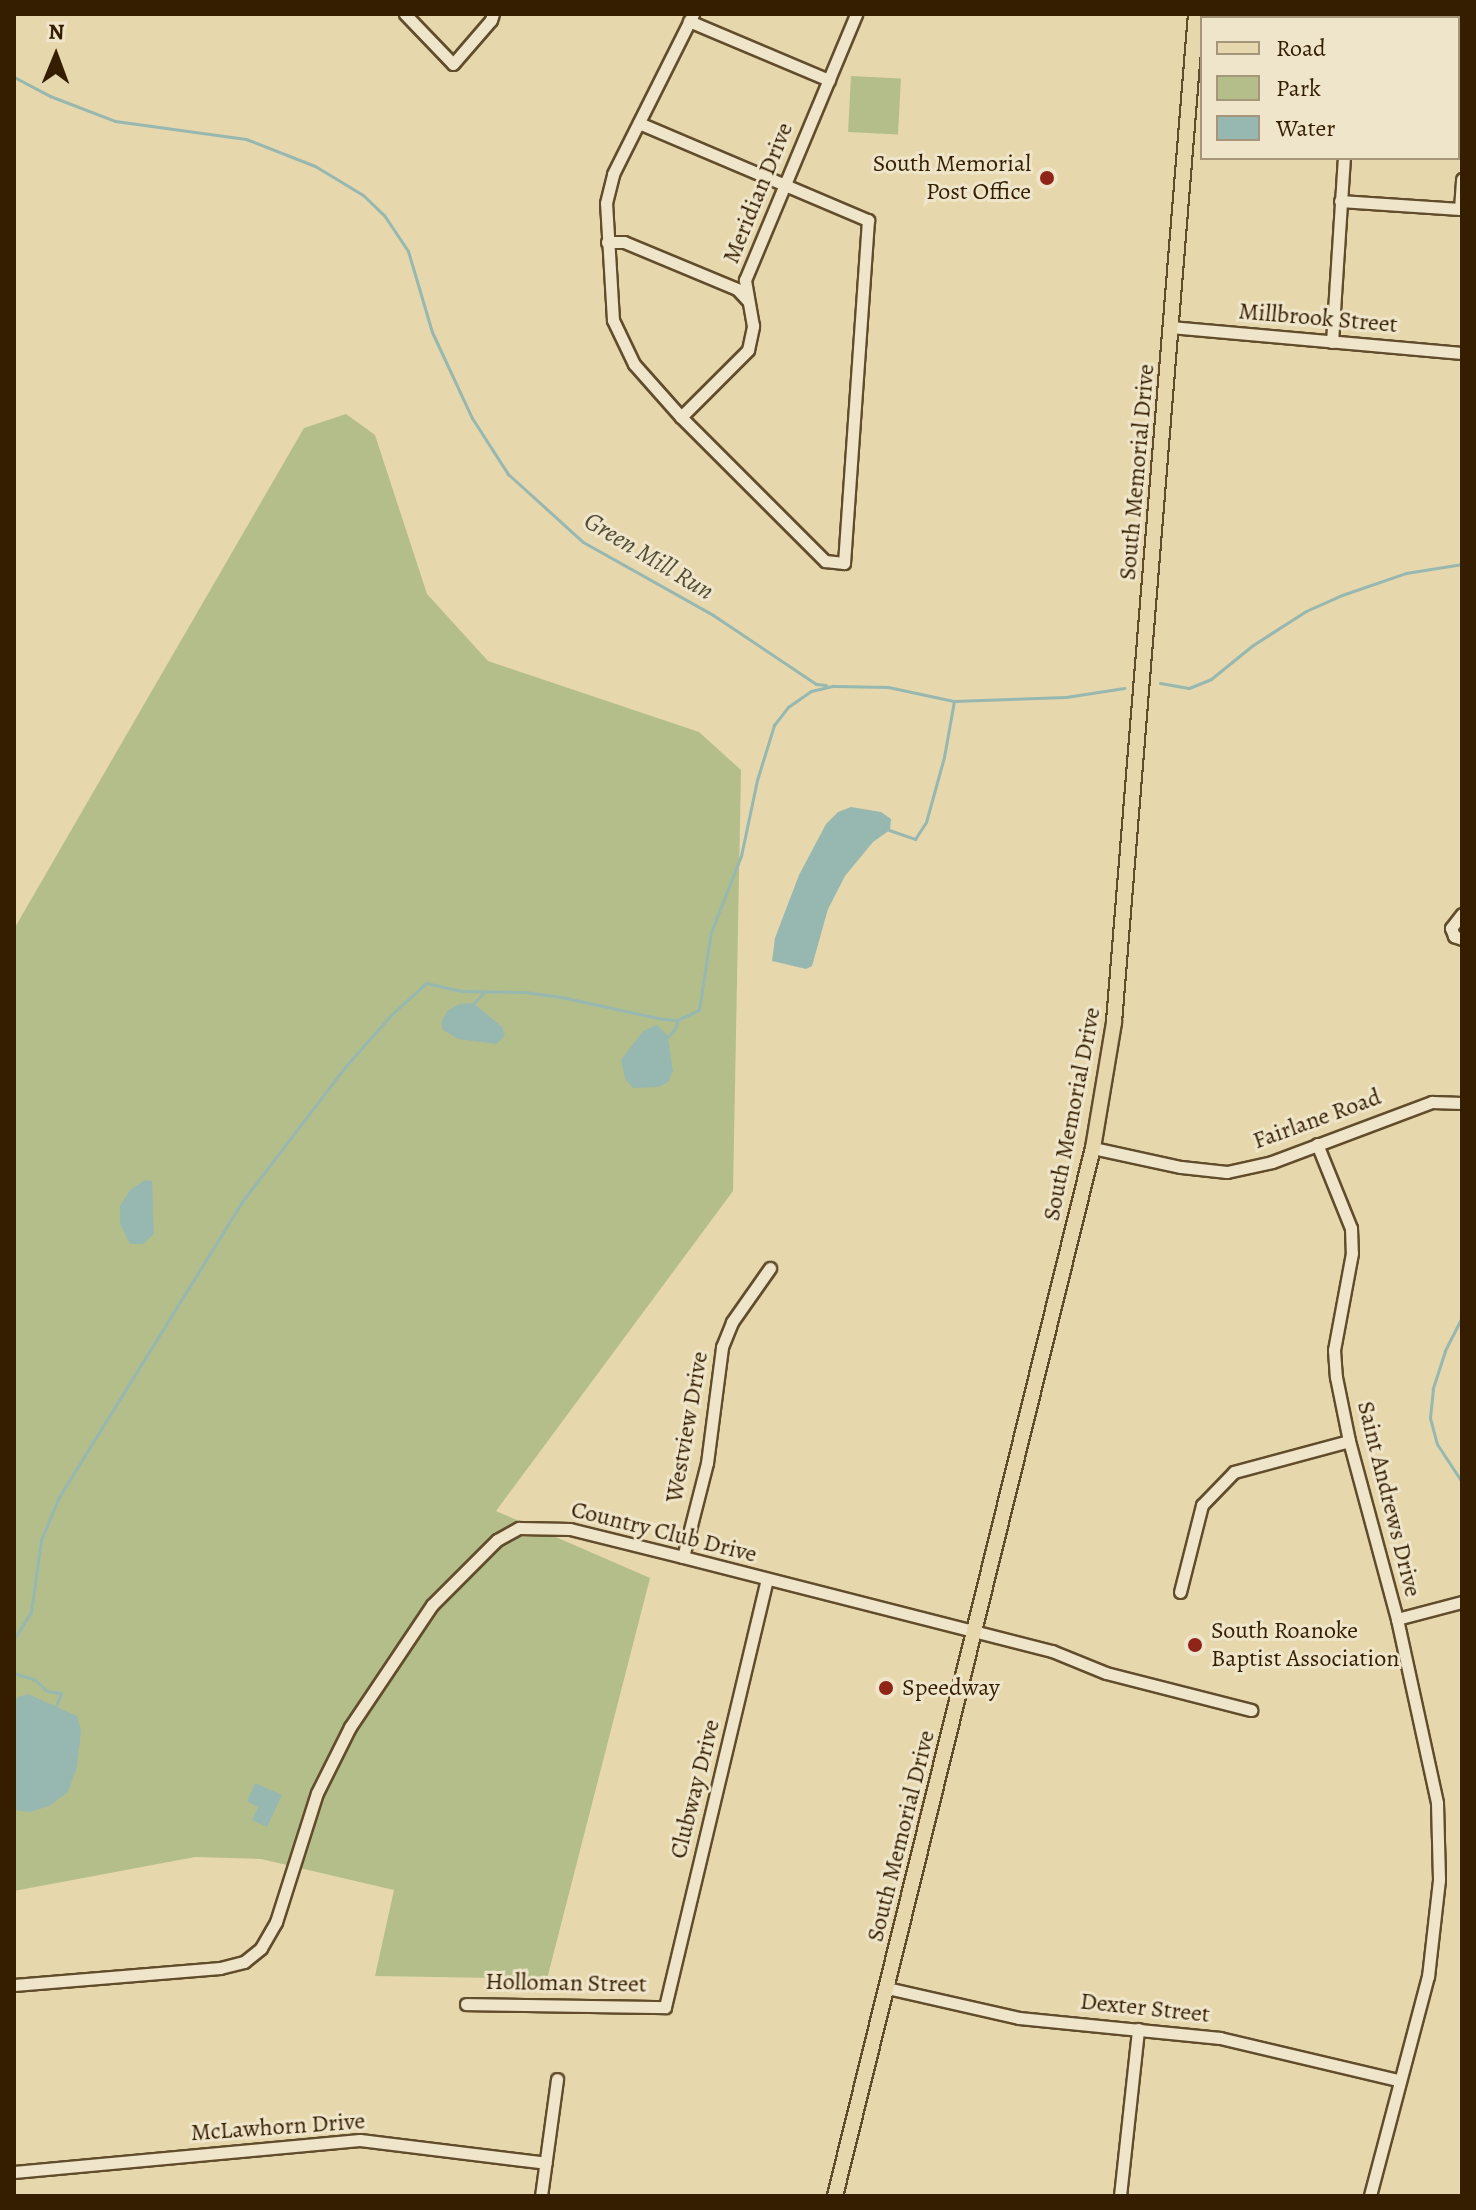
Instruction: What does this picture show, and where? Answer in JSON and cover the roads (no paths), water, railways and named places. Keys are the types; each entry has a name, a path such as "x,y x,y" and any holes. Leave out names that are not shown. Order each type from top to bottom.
{"main road":[{"name":"South Memorial Drive","path":"835,2196 1093,1148 1115,1014 1196,14"}],"street":[{"path":"405,14 453,64 493,14"},
{"name":"Meridian Drive","path":"681,417 748,350 753,326 745,280 856,14"},
{"path":"639,123 868,220 844,563 825,561 681,417 634,364 613,320 607,242 606,203 613,174 691,18 829,80"},
{"path":"1332,342 1344,160"},
{"path":"1340,201 1460,209 1462,179"},
{"path":"607,242 624,242 737,289 749,301"},
{"name":"Millbrook Street","path":"1170,327 1462,353"},
{"path":"1462,914 1451,928 1454,936 1462,939"},
{"name":"Fairlane Road","path":"1093,1148 1181,1167 1227,1172 1272,1162 1432,1102 1462,1103"},
{"name":"Saint Andrews Drive","path":"1317,1144 1351,1228 1352,1253 1334,1350 1349,1441 1397,1619 1437,1803 1439,1880 1428,1976 1398,2080 1370,2196"},
{"name":"Westview Drive","path":"683,1557 707,1463 722,1347 732,1322 770,1268"},
{"path":"1180,1592 1202,1505 1234,1472 1349,1441"},
{"name":"Country Club Drive","path":"14,1985 220,1968 244,1962 261,1948 276,1922 317,1793 342,1740 432,1605 507,1533 536,1526 570,1529 1052,1651 1106,1673 1251,1710"},
{"name":"Clubway Drive","path":"665,2007 767,1580"},
{"path":"1397,1619 1462,1602"},
{"name":"Dexter Street","path":"887,1988 1019,2018 1225,2038 1398,2080"},
{"name":"Holloman Street","path":"466,2004 665,2007"},
{"path":"1120,2196 1138,2029"},
{"path":"541,2196 557,2079"},
{"name":"McLawhorn Drive","path":"14,2172 360,2140 546,2163"}],"water":[{"path":"851,807 881,812 891,819 890,830 873,842 845,876 828,909 812,966 806,969 772,961 775,938 799,875 826,824 838,812"},
{"path":"473,1003 502,1027 505,1035 497,1044 458,1039 443,1030 441,1023 447,1011 459,1004"},
{"path":"657,1025 668,1036 673,1072 668,1082 659,1087 633,1088 625,1079 621,1060 643,1031"},
{"path":"145,1180 152,1181 154,1234 143,1244 130,1244 120,1224 120,1206 130,1190"},
{"path":"28,1694 77,1716 81,1730 77,1767 68,1792 49,1806 30,1812 14,1810 14,1703 18,1697"},
{"path":"255,1783 282,1795 267,1827 252,1820 258,1807 247,1801"}],"waterway":[{"name":"Green Mill Run","path":"14,77 50,96 115,121 246,139 315,166 363,195 384,215 408,251 432,332 472,418 508,474 583,542 713,615 816,684 826,685"},
{"name":"Green Mill Run","path":"1160,683 1189,688 1211,679 1253,645 1306,611 1406,573 1462,564"},
{"path":"14,1639 31,1612 41,1540 59,1497 241,1203 345,1067 391,1015 426,983 462,991 525,992 561,997 663,1019 677,1020 699,1010 711,932 741,856 757,780 774,725 788,707 811,691 833,686"},
{"name":"Green Mill Run","path":"834,686 888,687 954,701 1066,697 1124,688"},
{"path":"889,830 915,839 926,822 944,757 954,701"},
{"path":"473,1004 484,992"},
{"path":"668,1037 677,1020"},
{"path":"1462,1317 1445,1351 1433,1389 1430,1418 1437,1444 1462,1482"},
{"path":"14,1673 35,1680 47,1691 61,1693 56,1706"}],"place":[{"name":"South Memorial Post Office","path":"1047,178"},
{"name":"South Roanoke Baptist Association","path":"1195,1645"},
{"name":"Speedway","path":"886,1688"}]}
